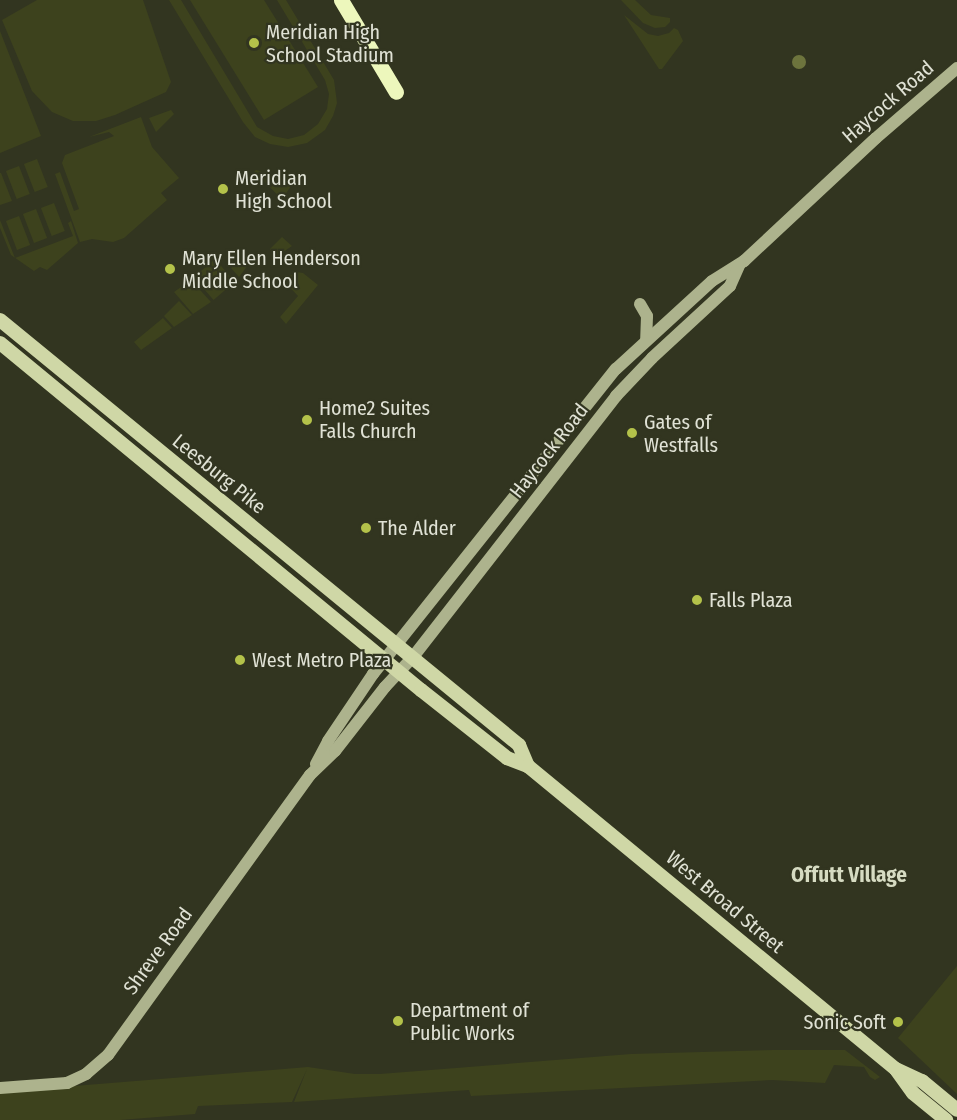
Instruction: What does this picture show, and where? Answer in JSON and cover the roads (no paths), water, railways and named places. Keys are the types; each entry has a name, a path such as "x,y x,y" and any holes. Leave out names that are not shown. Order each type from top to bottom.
{"highway":[{"path":"341,0 396,92"}],"main road":[{"name":"Haycock Road","path":"398,644 583,408 645,340 712,281 740,264 890,124 957,68"},
{"name":"Haycock Road","path":"399,672 616,396 652,357 730,286 740,264"},
{"path":"640,304 647,316 645,340"},
{"name":"Leesburg Pike","path":"0,320 413,657"},
{"name":"Leesburg Pike","path":"0,343 399,672"},
{"name":"Shreve Road","path":"0,1088 67,1083 86,1074 108,1055 310,775 332,735 384,660 398,644"},
{"name":"West Broad Street","path":"413,657 519,745 528,766"},
{"name":"West Broad Street","path":"399,672 507,758 528,766 896,1069 922,1082 957,1110"},
{"name":"Shreve Road","path":"310,775 334,751 399,672"},
{"name":"West Broad Street","path":"896,1069 913,1093 946,1120"}],"place":[{"name":"Meridian High School Stadium","path":"254,43"},
{"name":"Meridian High School","path":"223,189"},
{"name":"Mary Ellen Henderson Middle School","path":"170,269"},
{"name":"Home2 Suites Falls Church","path":"307,420"},
{"name":"Gates of Westfalls","path":"632,433"},
{"name":"The Alder","path":"366,528"},
{"name":"Falls Plaza","path":"697,600"},
{"name":"West Metro Plaza","path":"240,660"},
{"name":"Department of Public Works","path":"398,1021"},
{"name":"Sonic Soft","path":"898,1022"}],"district":[{"name":"Offutt Village","path":"849,875"}]}
